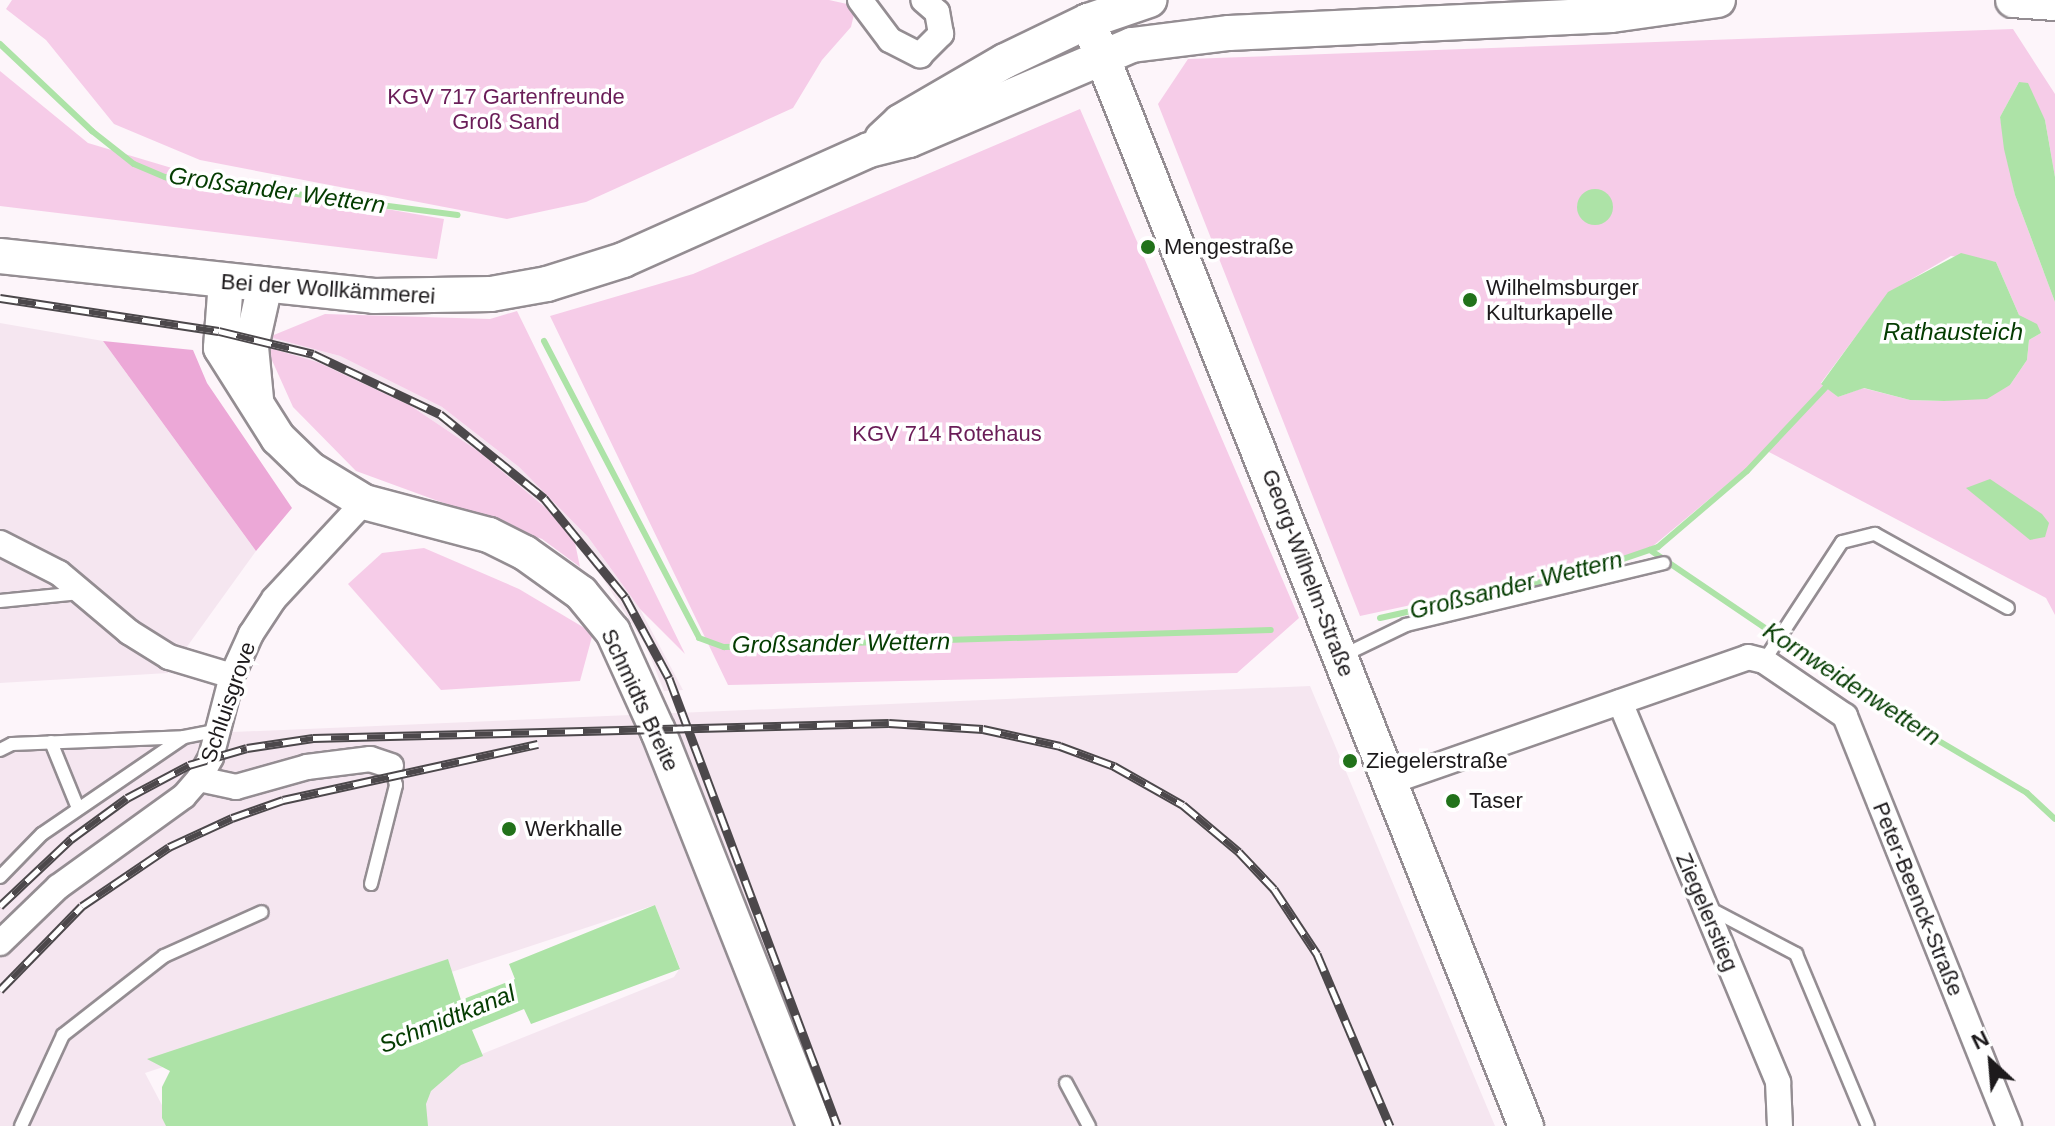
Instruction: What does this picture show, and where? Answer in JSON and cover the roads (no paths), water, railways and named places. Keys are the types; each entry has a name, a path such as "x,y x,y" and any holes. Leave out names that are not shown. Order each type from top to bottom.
{"main road":[{"path":"1088,21 1149,0"},
{"path":"1693,0 1701,1"},
{"path":"1104,56 1167,38 1718,0"},
{"path":"2013,0 2055,3"},
{"name":"Georg-Wilhelm-Straße","path":"1088,21 1526,1126"},
{"name":"Bei der Wollkämmerei","path":"869,150 900,122 956,87 1088,21"},
{"name":"Bei der Wollkämmerei","path":"0,256 412,298 491,294 547,284 623,260 869,150 909,140 1104,56"},
{"name":"Schmidts Breite","path":"226,281 221,348 278,438 310,469 364,502 489,535 525,553 581,593 604,620 658,731 814,1126"},
{"name":"Schmidts Breite","path":"257,406 251,347 265,285"}],"street":[{"path":"860,0 890,40 920,55 941,34 937,12 923,0"},
{"name":"Schluisgrove","path":"0,943 58,887 184,796 199,779 220,730 232,676 274,599 364,502"},
{"path":"0,543 87,593 129,632 169,657 232,676"},
{"path":"1390,782 1768,652"},
{"name":"Peter-Beenck-Straße","path":"1768,652 1845,716 2009,1126"},
{"name":"Ziegelerstieg","path":"1620,702 1778,1082 1780,1126"},
{"path":"199,779 236,787 307,767 370,759 391,766"}],"lane":[{"path":"1768,652 1842,542 1875,534 2008,608"},
{"path":"1340,657 1406,625 1664,563"},
{"path":"0,601 87,593"},
{"path":"0,750 12,744 184,737 220,730"},
{"path":"0,877 24,849 78,808 184,737"},
{"path":"51,742 78,808"},
{"path":"371,884 396,785 391,766"},
{"path":"1704,905 1796,954 1868,1126"},
{"path":"21,1126 63,1035 164,956 262,912"},
{"path":"1066,1083 1089,1126"}],"water":[{"path":"2019,82 2028,83 2045,120 2055,177 2055,302 2015,195 2004,149 2000,117"},
{"path":"1595,189 1608,194 1613,207 1608,220 1595,225 1582,220 1577,207 1582,194"},
{"name":"Rathausteich","path":"1961,253 1996,262 2019,315 2037,324 2041,333 2029,340 2027,360 2010,385 1987,399 1944,401 1910,400 1864,388 1838,397 1821,384 1888,292"},
{"path":"1990,479 2042,514 2049,523 2045,537 2030,540 1966,488"},
{"name":"Schmidtkanal","path":"655,905 680,969 531,1024 524,1009 472,1030 483,1056 461,1065 431,1091 426,1104 428,1126 166,1126 162,1118 162,1087 170,1071 147,1059 448,959 461,1000 515,979 509,964"}],"waterway":[{"name":"Großsander Wettern","path":"0,44 92,131 134,164 165,177 458,215"},
{"name":"Großsander Wettern","path":"544,341 699,638 724,647 1271,630"},
{"name":"Großsander Wettern","path":"1380,618 1582,573 1658,547 1747,471 1826,387"},
{"name":"Kornweidenwettern","path":"1650,550 1888,711 2027,793 2055,819"}],"railway":[{"path":"0,298 219,331 313,354 440,414 544,498 625,597 669,678 837,1126"},
{"path":"0,906 71,839 127,798 189,765 247,748 313,738 889,723 983,729 1060,746 1114,766 1183,805 1239,852 1274,889 1317,954 1390,1126"},
{"path":"0,990 82,906 169,847 232,818 283,800 538,744"}],"place":[{"name":"Mengestraße","path":"1148,247"},
{"name":"Wilhelmsburger Kulturkapelle","path":"1470,300"},
{"name":"Ziegelerstraße","path":"1350,761"},
{"name":"Taser","path":"1453,801"},
{"name":"Werkhalle","path":"509,829"}],"park label":[{"name":"KGV 717 Gartenfreunde Groß Sand","path":"506,108"},
{"name":"KGV 714 Rotehaus","path":"947,434"}]}
